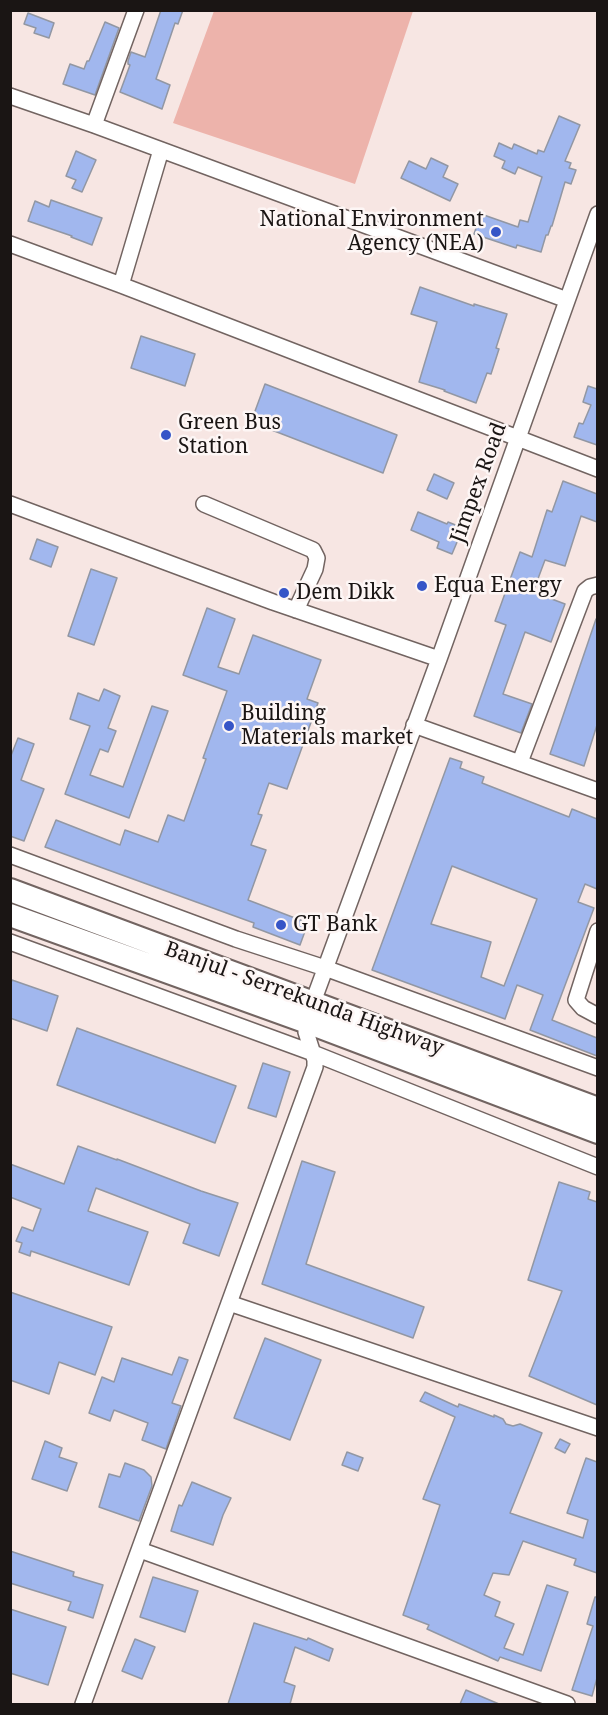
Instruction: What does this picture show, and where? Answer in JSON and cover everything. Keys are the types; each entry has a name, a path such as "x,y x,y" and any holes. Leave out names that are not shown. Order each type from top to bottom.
{"highway":[{"name":"Banjul - Serrekunda Highway","path":"10,890 597,1132"},
{"name":"Banjul - Serrekunda Highway","path":"10,915 597,1108"}],"street":[{"path":"94,125 136,10"},
{"path":"10,96 567,300"},
{"path":"121,285 161,150"},
{"name":"Jimpex Road","path":"310,1012 439,659 597,214"},
{"path":"10,244 597,469"},
{"path":"10,504 296,610 439,659"},
{"path":"204,504 313,550 317,558 315,569 296,610"},
{"path":"520,762 585,591 590,586 597,585"},
{"path":"414,725 597,791"},
{"path":"10,855 236,939 325,968 597,1068"},
{"path":"597,931 576,999 583,1008 597,1016"},
{"path":"10,942 313,1053 597,1167"},
{"path":"83,1704 315,1067 306,1032 310,1012"},
{"path":"229,1303 597,1428"},
{"path":"140,1550 567,1704"}],"shaded area":[{"path":"214,11 413,11 355,184 173,123"}],"building":[{"path":"161,10 183,10 178,24 175,23 156,79 170,85 162,109 120,92 130,65 128,61 131,52 145,57"},
{"path":"28,13 54,23 49,38 34,33 36,28 24,24"},
{"path":"105,22 119,28 95,95 63,84 70,64 84,69"},
{"path":"559,116 580,125 565,161 571,163 569,168 576,170 571,184 565,182 552,226 546,235 541,252 517,245 516,248 474,234 481,214 518,227 520,220 528,222 542,177 518,167 515,174 502,168 505,161 494,156 499,143 512,149 514,144 537,154 538,150 544,152"},
{"path":"76,151 96,160 82,192 72,188 76,180 66,176"},
{"path":"431,158 448,166 443,177 458,184 450,201 401,178 409,161 426,169"},
{"path":"51,200 102,218 92,245 28,221 35,201 49,207"},
{"path":"420,287 474,306 474,304 507,314 496,348 499,349 491,374 487,373 476,403 419,382 437,322 411,314"},
{"path":"141,336 195,354 185,386 131,368"},
{"path":"265,384 397,435 383,473 251,422"},
{"path":"588,386 597,389 597,445 574,437 579,423 583,424 591,405 583,402"},
{"path":"434,474 454,483 447,499 427,490"},
{"path":"563,481 597,494 597,522 581,516 565,566 545,560 533,592 565,604 551,642 525,632 503,694 532,704 521,733 474,716 506,625 495,621 520,552 532,557 547,510 552,512"},
{"path":"418,512 463,528 452,554 437,548 439,542 411,530"},
{"path":"37,539 58,547 51,567 30,559"},
{"path":"91,569 117,578 94,645 68,636"},
{"path":"207,608 235,619 218,667 239,674 253,635 321,660 307,699 318,703 287,789 269,783 258,814 262,815 251,845 266,850 248,900 308,923 300,945 253,927 254,923 45,847 56,820 120,845 125,830 158,842 168,815 184,821 227,691 183,675"},
{"path":"596,619 597,725 584,766 550,754"},
{"path":"104,689 120,696 108,728 116,731 108,752 100,749 90,775 123,787 152,706 168,711 129,818 65,794 90,726 70,719 78,693 99,701"},
{"path":"18,738 34,744 21,780 44,789 24,841 10,836 10,758"},
{"path":"450,758 462,762 460,768 484,777 482,783 569,817 572,809 597,819 597,889 585,884 578,902 594,908 552,1020 597,1038 597,1056 530,1030 543,995 517,985 505,1019 372,970","holes":["452,866 537,899 504,986 481,977 491,942 431,924"]},
{"path":"12,980 58,996 47,1031 10,1018"},
{"path":"77,1028 236,1086 215,1143 57,1085"},
{"path":"263,1063 290,1072 276,1117 248,1108"},
{"path":"78,1146 238,1203 219,1256 183,1243 190,1224 96,1188 88,1211 148,1232 129,1285 31,1251 30,1256 19,1252 22,1243 16,1241 22,1227 33,1231 41,1209 10,1197 10,1164 64,1184"},
{"path":"302,1161 335,1172 306,1264 424,1307 413,1338 262,1284"},
{"path":"559,1182 590,1192 588,1199 597,1202 597,1405 529,1376 562,1291 528,1280"},
{"path":"10,1292 112,1327 95,1375 59,1362 49,1394 10,1380"},
{"path":"265,1338 321,1360 290,1440 234,1418"},
{"path":"179,1357 188,1360 172,1403 181,1406 166,1449 142,1440 148,1423 114,1410 110,1421 89,1413 102,1377 114,1382 122,1358 172,1375"},
{"path":"425,1392 458,1407 459,1404 494,1417 494,1415 503,1419 506,1424 513,1426 520,1424 542,1433 510,1513 583,1538 588,1520 567,1513 586,1458 597,1462 597,1573 574,1565 576,1559 523,1541 509,1575 493,1573 484,1595 500,1602 495,1616 514,1624 504,1648 523,1655 547,1585 568,1592 541,1671 500,1657 498,1661 427,1629 429,1625 403,1615 440,1505 423,1499 455,1417 420,1401"},
{"path":"560,1439 570,1444 565,1453 555,1448"},
{"path":"45,1441 62,1448 59,1457 77,1463 67,1491 32,1479"},
{"path":"347,1452 363,1458 358,1471 342,1465"},
{"path":"125,1463 144,1470 151,1477 152,1486 139,1521 99,1507 109,1474 120,1477"},
{"path":"192,1482 231,1498 213,1545 171,1531 179,1505 182,1506"},
{"path":"10,1551 74,1572 73,1576 103,1585 93,1618 68,1610 71,1602 10,1583"},
{"path":"153,1577 198,1591 185,1632 140,1617"},
{"path":"595,1597 597,1597 597,1678 592,1696 572,1690 593,1626 587,1624"},
{"path":"10,1609 66,1627 48,1685 10,1673"},
{"path":"254,1623 307,1640 308,1638 333,1649 329,1661 295,1647 284,1682 295,1686 290,1704 228,1704"},
{"path":"135,1639 155,1647 142,1679 122,1671"},
{"path":"466,1690 499,1704 460,1704"}],"place":[{"name":"National Environment Agency (NEA)","path":"496,232"},
{"name":"Green Bus Station","path":"166,435"},
{"name":"Equa Energy","path":"422,586"},
{"name":"Dem Dikk","path":"284,593"},
{"name":"Building Materials market","path":"229,726"},
{"name":"GT Bank","path":"281,925"}]}
